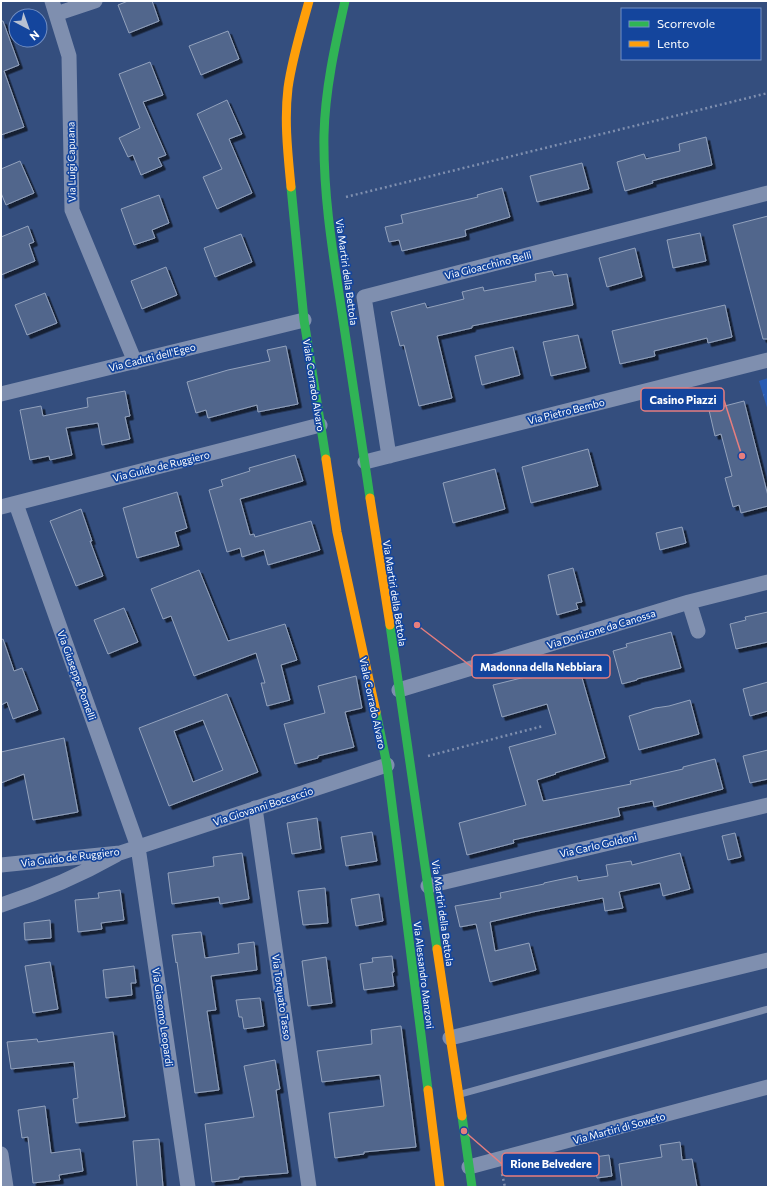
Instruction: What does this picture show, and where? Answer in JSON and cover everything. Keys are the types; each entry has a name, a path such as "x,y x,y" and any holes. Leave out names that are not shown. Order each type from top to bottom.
{"main road":[{"name":"Viale Corrado Alvaro","path":"309,1 292,66 288,89 287,112 288,160 304,320 337,532 387,765"},
{"name":"Via Martiri della Bettola","path":"345,1 332,61 324,135 327,201 331,244 365,462 472,1187"},
{"name":"Via Alessandro Manzoni","path":"387,765 440,1187"}],"street":[{"path":"54,7 95,1"},
{"name":"Via Luigi Capuana","path":"54,7 69,56 72,210 135,362"},
{"name":"Via Gioacchino Belli","path":"389,456 364,297 768,193"},
{"name":"Via Caduti dell'Egeo","path":"1,394 304,320"},
{"name":"Via Pietro Bembo","path":"365,462 768,360"},
{"name":"Via Guido de Ruggiero","path":"1,507 320,426"},
{"name":"Via Giuseppe Pomelli","path":"16,504 138,846"},
{"name":"Via Donizone da Canossa","path":"399,690 688,602 768,582"},
{"path":"688,602 698,631"},
{"name":"Via Giovanni Boccaccio","path":"138,846 387,765"},
{"name":"Via Carlo Goldoni","path":"428,886 768,804"},
{"name":"Via Torquato Tasso","path":"255,808 309,1187"},
{"name":"Via Guido de Ruggiero","path":"1,865 120,852 138,846"},
{"name":"Via Giacomo Leopardi","path":"138,846 188,1187"},
{"path":"1,905 37,893 93,868 120,852"},
{"path":"450,1038 768,960"},
{"name":"Via Martiri di Soweto","path":"469,1167 768,1087"},
{"path":"1,1154 6,1187"}],"lane":[{"path":"459,1095 768,1009"}],"path":[{"path":"327,201 768,93"},
{"path":"409,760 542,726"}],"green space":[{"path":"768,378 768,411 759,381"}],"building":[{"path":"128,1 152,1 159,21 129,33 118,5"},
{"path":"1,21 3,21 8,35 8,48 13,48 19,65 4,71 24,127 1,135"},
{"path":"228,31 239,59 201,75 189,46"},
{"path":"150,62 163,95 143,102 166,155 158,158 162,166 141,175 133,155 128,157 119,138 140,128 119,74"},
{"path":"227,100 242,134 229,139 252,193 217,209 203,177 222,169 197,114"},
{"path":"706,137 712,165 652,181 653,183 625,191 617,162 644,154 646,159 680,151 679,144"},
{"path":"20,161 34,193 6,205 1,193 1,169"},
{"path":"582,163 589,189 537,202 530,176"},
{"path":"502,188 510,217 465,230 466,236 402,251 399,240 389,242 385,227 403,223 401,215 478,197 477,195"},
{"path":"159,195 169,223 152,230 155,238 134,245 121,209"},
{"path":"768,216 768,339 763,339 733,225"},
{"path":"28,226 34,242 29,244 35,261 1,275 1,237"},
{"path":"700,233 706,261 673,268 667,240"},
{"path":"241,234 252,262 215,277 204,248"},
{"path":"635,248 642,277 607,287 599,258"},
{"path":"166,267 177,295 142,309 131,281"},
{"path":"552,271 554,276 567,274 573,305 472,326 472,328 437,336 452,398 419,406 404,345 400,346 391,312 425,303 427,308 464,299 462,292 483,287 484,291 536,281 535,274"},
{"path":"45,293 57,323 27,335 15,305"},
{"path":"725,305 732,337 708,343 707,338 654,351 655,356 620,364 612,331"},
{"path":"578,335 586,368 551,376 543,342"},
{"path":"286,346 298,404 258,412 257,405 208,418 206,410 196,413 187,382 228,370 270,361 267,350"},
{"path":"513,347 520,375 482,385 475,356"},
{"path":"125,391 130,416 125,417 130,439 102,445 98,423 66,428 72,455 50,460 49,456 30,460 20,410 41,406 43,416 88,407 87,398"},
{"path":"744,401 768,496 768,506 741,513 739,505 733,507 725,478 732,476 721,434 715,436 709,410"},
{"path":"588,449 598,486 531,503 522,467"},
{"path":"295,455 303,481 240,499 250,535 254,534 255,537 311,521 320,550 268,565 264,550 242,557 240,548 227,552 209,490 223,486 221,480 250,471 249,468"},
{"path":"495,469 505,509 453,523 443,483"},
{"path":"177,492 187,528 175,532 179,546 137,558 123,508"},
{"path":"81,509 92,541 90,541 103,576 76,586 50,521"},
{"path":"682,527 686,543 660,550 656,533"},
{"path":"573,568 582,602 576,603 578,609 557,615 548,575"},
{"path":"199,570 228,641 285,624 297,660 281,665 290,700 267,706 261,683 265,683 256,653 194,676 171,616 163,619 151,589"},
{"path":"124,608 138,642 108,654 94,620"},
{"path":"768,612 768,642 736,649 730,624 746,620 745,617"},
{"path":"671,632 681,668 622,684 613,651 627,647 626,644"},
{"path":"3,639 14,671 22,668 38,710 13,719 7,702 1,705 1,640"},
{"path":"578,664 605,758 537,780 543,801 631,784 630,781 683,769 683,767 715,759 723,789 654,807 653,801 618,808 620,816 513,840 514,843 467,855 459,823 526,805 509,747 556,734 547,704 502,717 493,685"},
{"path":"356,676 362,708 345,712 354,747 318,756 318,758 295,764 284,724 325,713 318,686"},
{"path":"768,682 768,711 750,716 743,689"},
{"path":"227,694 258,772 169,806 139,728","holes":["203,720 223,770 193,782 174,731"]},
{"path":"690,700 699,734 639,750 629,716"},
{"path":"64,738 78,812 33,820 24,774 1,783 1,752"},
{"path":"768,750 768,779 750,783 743,756"},
{"path":"317,818 321,849 292,854 287,823"},
{"path":"372,832 377,861 346,866 341,837"},
{"path":"735,833 741,857 728,860 722,836"},
{"path":"242,853 249,899 220,904 219,897 172,904 168,873 214,866 213,857"},
{"path":"680,853 690,889 663,896 660,883 619,892 623,908 605,911 603,898 490,922 495,951 529,943 536,970 490,982 476,924 460,927 455,906 501,898 500,893 577,876 578,881 608,876 606,865 631,861 632,865"},
{"path":"325,888 328,923 303,925 298,891"},
{"path":"120,890 124,920 101,923 102,929 78,932 75,900 99,898 98,893"},
{"path":"379,894 383,921 356,926 351,899"},
{"path":"50,920 51,938 25,940 24,923"},
{"path":"201,932 205,958 239,953 238,944 254,942 257,970 211,976 216,1010 207,1011 219,1090 195,1093 172,935"},
{"path":"392,956 394,986 364,990 360,964 373,962 372,958"},
{"path":"326,957 332,1003 308,1006 302,961"},
{"path":"50,962 58,1009 33,1013 25,966"},
{"path":"134,966 136,983 131,983 132,995 106,998 103,970"},
{"path":"260,998 264,1026 244,1029 242,1017 239,1017 236,1000"},
{"path":"401,1026 416,1147 364,1152 364,1154 335,1158 329,1113 384,1106 380,1075 322,1082 317,1051 372,1044 371,1030"},
{"path":"113,1032 125,1117 76,1123 73,1099 78,1098 74,1062 11,1069 7,1042 37,1039 38,1042"},
{"path":"275,1060 280,1089 276,1090 288,1173 239,1177 239,1179 212,1182 205,1124 254,1117 244,1066"},
{"path":"45,1106 51,1153 80,1149 83,1171 59,1175 60,1180 33,1183 28,1137 22,1138 18,1110"},
{"path":"159,1139 163,1187 137,1187 133,1141"},
{"path":"680,1142 682,1160 692,1159 697,1187 622,1187 619,1164 662,1157 660,1145"},
{"path":"609,1155 612,1176 597,1178 594,1157"}],"traffic: fast":[{"path":"345,1 334,51 326,101 324,135 325,180 332,247 370,498"},
{"path":"291,187 304,320 326,459"},
{"path":"390,625 437,949"},
{"path":"376,712 387,765 428,1090"},
{"path":"462,1116 472,1187"}],"traffic: slow":[{"path":"291,187 286,125 288,88 294,55 309,1"},
{"path":"326,459 337,532 376,712"},
{"path":"370,498 390,625"},
{"path":"437,949 462,1116"},
{"path":"428,1090 440,1187"}],"place":[{"name":"Casino Piazzi","path":"742,456"},
{"name":"Madonna della Nebbiara","path":"417,625"},
{"name":"Rione Belvedere","path":"464,1131"}]}
